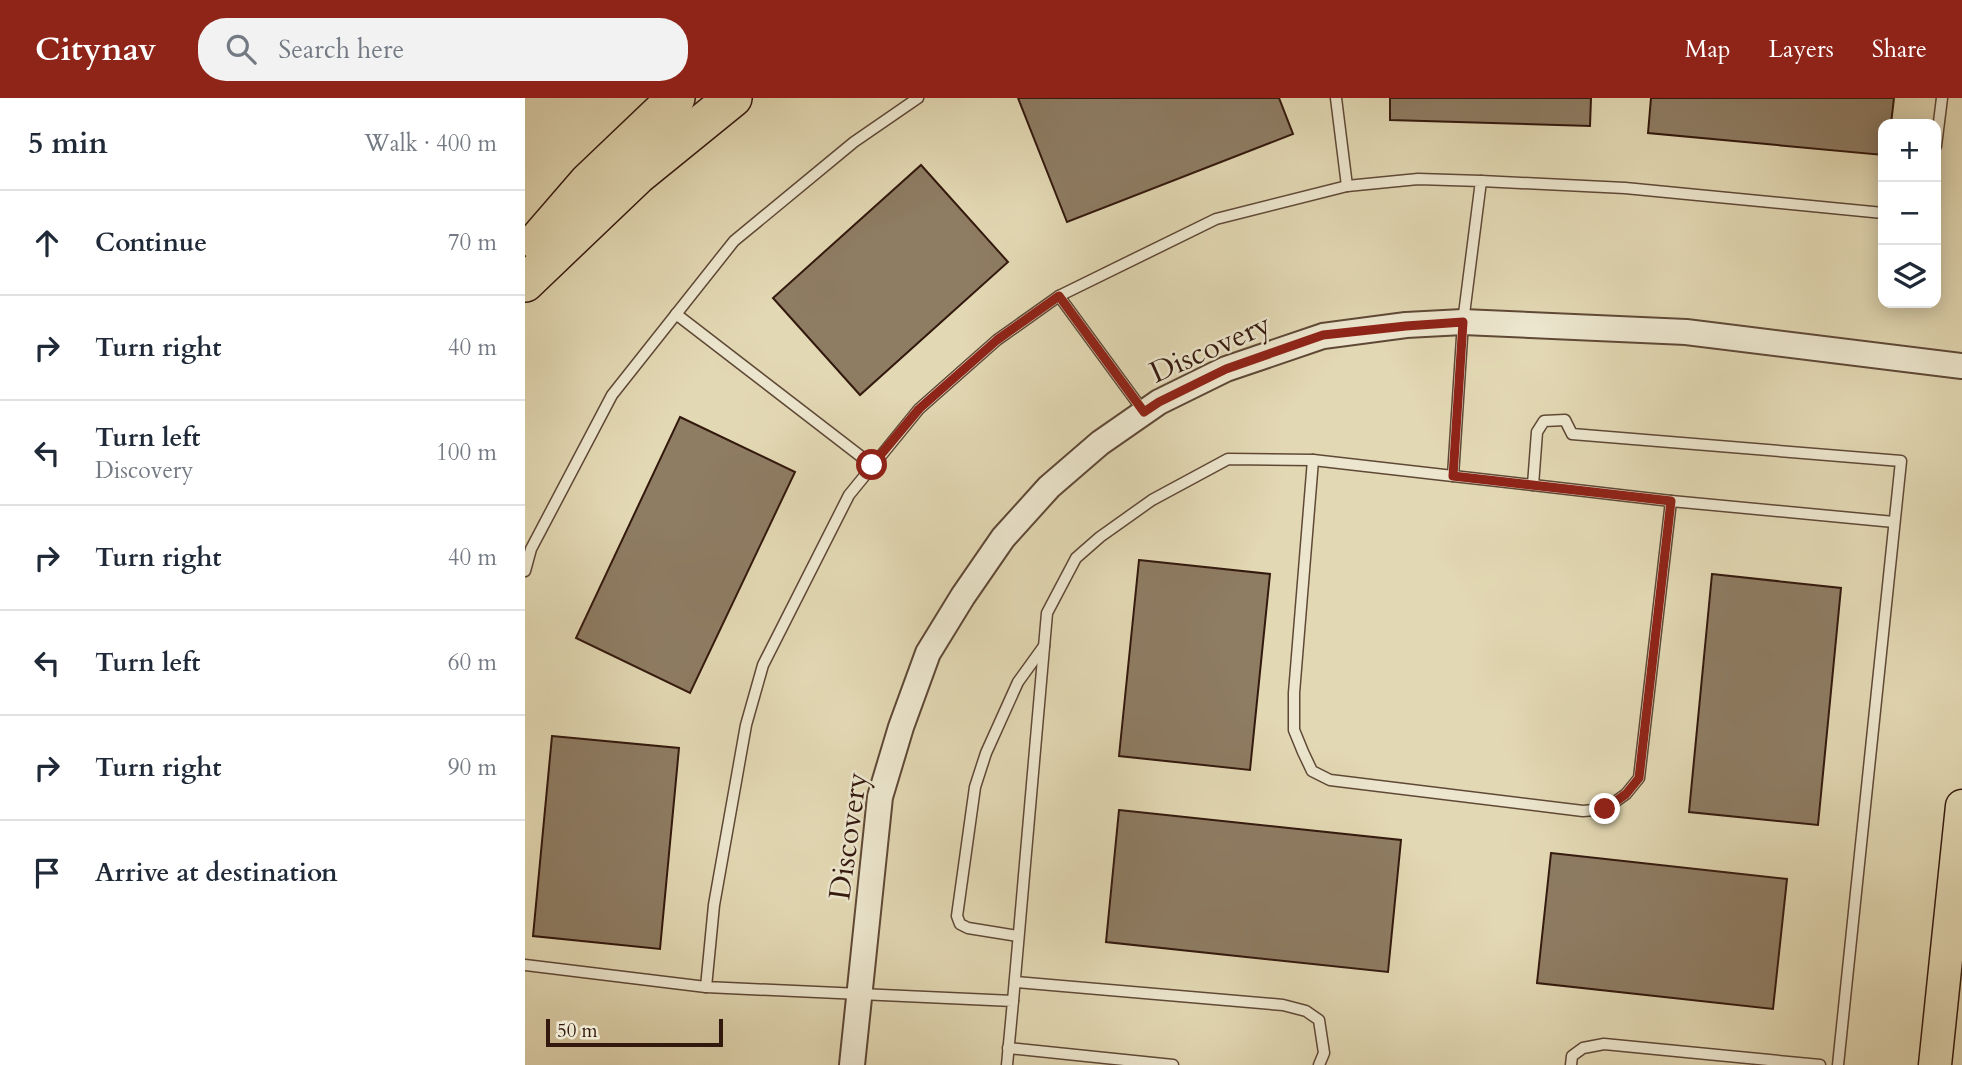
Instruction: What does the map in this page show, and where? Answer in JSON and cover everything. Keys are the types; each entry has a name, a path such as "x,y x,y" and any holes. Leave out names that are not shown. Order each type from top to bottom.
{"highway":[{"path":"525,255 587,183 676,98"},
{"path":"525,283 637,176 733,98"}],"main road":[{"path":"1935,1065 1962,806"}],"street":[{"name":"Discovery","path":"852,1065 880,797 901,727 928,653 1003,538 1049,487 1100,443 1159,402 1226,369 1323,335 1463,322 1686,332 1962,366"}],"lane":[{"path":"525,571 531,549 612,395 734,241 854,142 918,98"},
{"path":"1336,98 1347,186"},
{"path":"1939,119 1942,98"},
{"path":"706,987 717,892 746,725 763,665 849,495 919,409 997,340 1059,296 1216,219 1347,186 1418,179 1625,188 1878,213"},
{"path":"1453,476 1463,322 1481,181"},
{"path":"1059,296 1144,412"},
{"path":"676,314 872,465"},
{"path":"1533,485 1537,432 1544,421 1565,420 1572,434 1901,461 1838,1065"},
{"path":"1007,1065 1047,612 1076,558 1100,537 1152,500 1228,459 1313,460 1671,501 1895,522"},
{"path":"1313,460 1294,693 1294,730 1312,771 1330,780 1583,811 1605,809 1626,794 1639,778 1671,501"},
{"path":"1018,936 968,928 960,924 957,916 975,787 986,752 1018,682 1044,646"},
{"path":"525,965 706,987 1013,1001"},
{"path":"1014,982 1283,1004 1306,1011 1319,1020 1324,1054 1319,1065"},
{"path":"1571,1065 1572,1056 1583,1048 1604,1044 1820,1065"},
{"path":"1008,1048 1174,1065"}],"building":[{"path":"1018,98 1279,98 1293,134 1067,222"},
{"path":"1390,98 1591,98 1590,126 1390,120"},
{"path":"1651,98 1894,98 1892,119 1878,119 1878,155 1648,133"},
{"path":"921,165 1008,262 860,395 773,298"},
{"path":"680,417 795,472 690,693 576,638"},
{"path":"1139,560 1270,574 1250,770 1119,756"},
{"path":"1712,574 1841,588 1818,825 1689,812"},
{"path":"552,736 679,748 660,949 533,936"},
{"path":"1119,810 1401,840 1388,972 1106,942"},
{"path":"1551,853 1787,879 1773,1009 1537,983"}],"route":[{"path":"872,465 919,409 997,340 1059,296 1144,412 1226,369 1323,335 1463,322 1453,476 1671,501 1639,778 1626,794 1605,809"}]}
